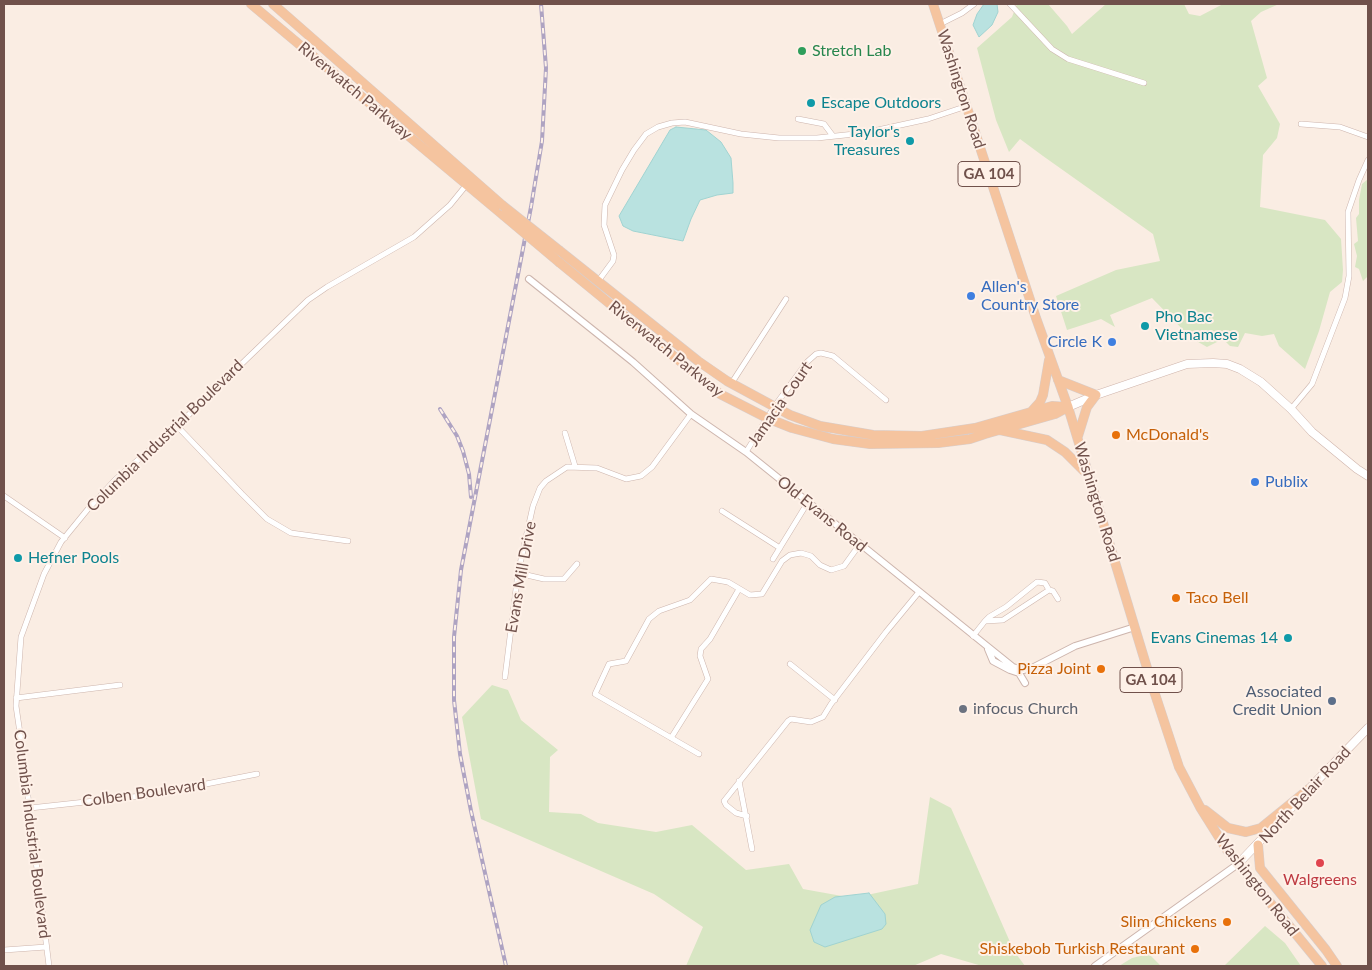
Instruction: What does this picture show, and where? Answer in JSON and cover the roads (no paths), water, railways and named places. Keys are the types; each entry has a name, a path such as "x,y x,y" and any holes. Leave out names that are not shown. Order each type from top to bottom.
{"main road":[{"name":"Riverwatch Parkway","path":"251,4 469,182 560,263 705,383 720,394 767,418 792,428 833,439 870,444 938,443 970,439 1055,414 1068,407"},
{"name":"Riverwatch Parkway","path":"272,4 469,182"},
{"name":"Washington Road","path":"933,4 1068,407 1179,767 1200,807 1227,850 1322,966"},
{"name":"Riverwatch Parkway","path":"502,210 599,280 698,361 731,384 774,407 820,426 873,435 922,436 975,428 1052,406 1068,407"},
{"path":"1030,413 1040,402 1043,395 1050,357"},
{"path":"1068,407 1096,394 1187,364 1227,364 1240,369 1261,382 1325,443 1368,476"},
{"path":"1058,380 1082,391 1096,394"},
{"path":"1077,437 1087,407 1096,394"},
{"path":"1000,430 1047,440 1065,452 1090,478"},
{"name":"North Belair Road","path":"1238,864 1368,728"},
{"path":"1357,740 1368,735"},
{"path":"1200,807 1228,828 1246,832 1261,828 1309,789"},
{"name":"Washington Road","path":"1258,845 1260,868 1337,966"}],"street":[{"path":"940,24 962,13 974,4"},
{"path":"1010,4 1052,49 1068,58 1144,83"},
{"path":"599,280 614,261 614,255 604,224 605,205 634,150 646,134 658,127 685,122 740,134 779,138 817,138 864,133 928,119 967,106"},
{"path":"798,119 824,124 833,136"},
{"path":"1301,124 1340,127 1368,137"},
{"path":"1291,409 1312,384 1344,298 1350,276 1348,212 1368,160"},
{"name":"Columbia Industrial Boulevard","path":"48,966 16,706 21,637 44,574 65,538 88,509 115,480 177,426 308,300 414,237 450,205 469,182"},
{"name":"Old Evans Road","path":"529,279 633,362 691,414 746,452 1013,667 1023,670 1032,668 1075,646 1135,627"},
{"path":"731,384 786,299"},
{"name":"Jamacia Court","path":"746,452 774,407 807,362 811,357 821,353 827,353 839,360 886,400"},
{"path":"565,433 575,466 597,468 626,479 641,476 652,467 691,414"},
{"path":"177,426 267,518 291,534 348,540"},
{"name":"Evans Mill Drive","path":"505,677 518,573 533,506 540,488 546,481 567,467 575,466"},
{"path":"4,496 65,538"},
{"path":"773,559 808,502"},
{"path":"722,511 780,548"},
{"path":"699,754 595,694 609,664 626,660 650,619 659,611 690,600 711,579 728,582 750,596 762,594 782,560 790,555 801,553 811,556 831,570 844,566 860,544"},
{"path":"518,573 544,578 564,579 577,564"},
{"path":"973,636 988,617 1006,607 1037,582 1045,583 1058,599"},
{"path":"671,738 708,679 700,656 701,649 710,639 739,589"},
{"path":"985,621 1003,620 1049,590"},
{"path":"747,816 736,813 724,802 739,781 788,721 791,719 811,722 823,717 886,632 919,592"},
{"path":"986,646 994,661 1019,673 1025,683"},
{"path":"790,664 835,700"},
{"path":"16,698 120,685"},
{"name":"Colben Boulevard","path":"30,808 150,795 257,774"},
{"path":"739,781 752,849"},
{"name":"North Belair Road","path":"1095,966 1238,864"},
{"path":"4,950 46,948"}],"water":[{"path":"984,4 997,4 998,12 992,25 979,37 973,25 977,14"},
{"path":"676,127 706,130 721,142 731,158 733,183 733,193 700,200 683,241 633,231 623,226 619,216 670,130"},
{"path":"869,893 885,914 886,924 882,929 825,947 814,942 810,930 821,905 835,897"}],"railway":[{"path":"506,966 460,754 454,700 454,637 461,570 542,141 546,68 541,4"},
{"path":"440,409 457,436 463,451 469,474 471,497"}],"place":[{"name":"Stretch Lab","path":"802,51"},
{"name":"Escape Outdoors","path":"811,103"},
{"name":"Taylor's Treasures","path":"910,141"},
{"name":"Allen's Country Store","path":"971,296"},
{"name":"Pho Bac Vietnamese","path":"1145,326"},
{"name":"Circle K","path":"1112,342"},
{"name":"McDonald's","path":"1116,435"},
{"name":"Publix","path":"1255,482"},
{"name":"Hefner Pools","path":"18,558"},
{"name":"Taco Bell","path":"1176,598"},
{"name":"Evans Cinemas 14","path":"1288,638"},
{"name":"Pizza Joint","path":"1101,669"},
{"name":"Associated Credit Union","path":"1332,701"},
{"name":"infocus Church","path":"963,709"},
{"name":"Walgreens","path":"1320,863"},
{"name":"Slim Chickens","path":"1227,922"},
{"name":"Shiskebob Turkish Restaurant","path":"1195,949"}]}
